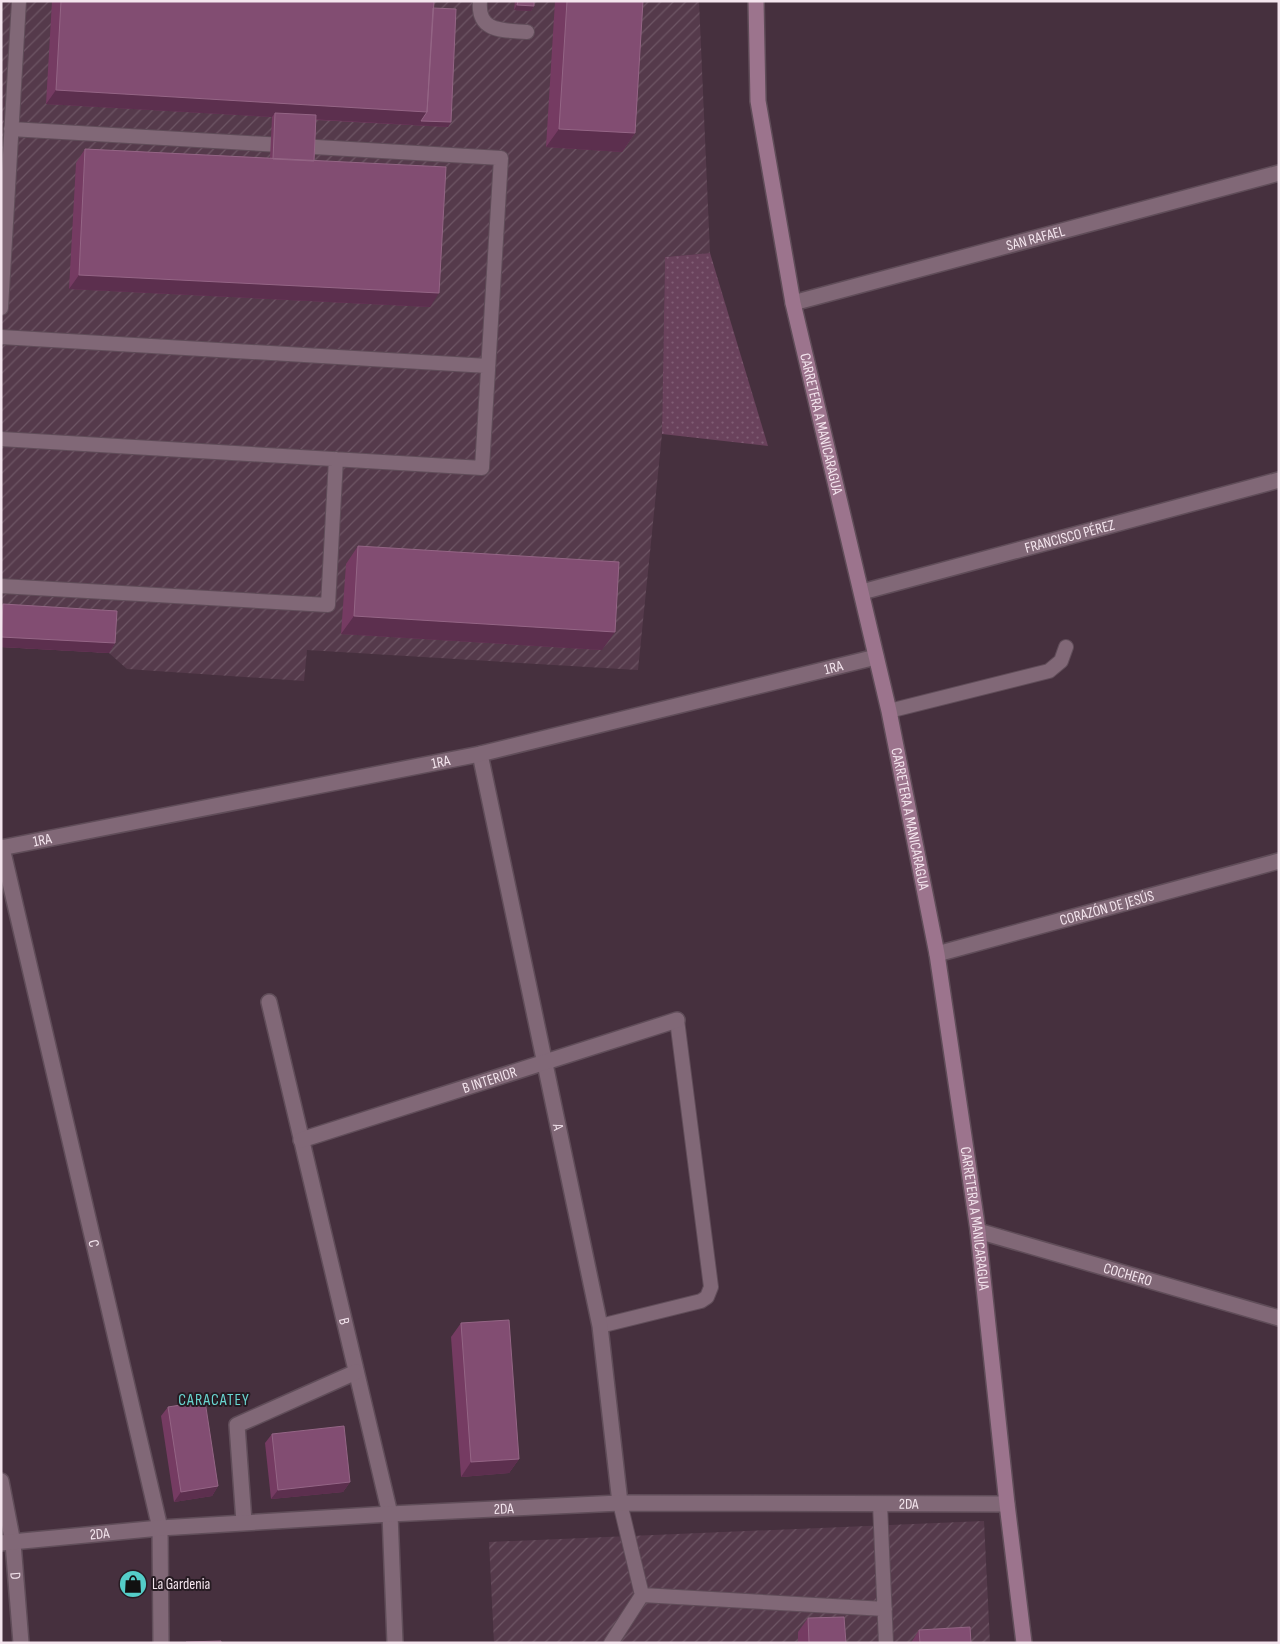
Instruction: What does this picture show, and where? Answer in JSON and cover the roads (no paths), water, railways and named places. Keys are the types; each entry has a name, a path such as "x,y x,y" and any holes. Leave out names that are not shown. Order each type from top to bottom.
{"main road":[{"name":"CARRETERA A MANICARAGUA","path":"756,1 758,101 793,303 889,711 936,954 978,1230 1007,1504 1024,1643"}],"street":[{"name":"SAN RAFAEL","path":"793,303 1279,173"},
{"name":"FRANCISCO PÉREZ","path":"862,592 1279,480"},
{"name":"1RA","path":"2,848 480,754 876,657"},
{"name":"A","path":"480,754 600,1326 620,1502"},
{"name":"C","path":"2,848 160,1528 161,1643"},
{"name":"CORAZÓN DE JESÚS","path":"936,954 1279,861"},
{"name":"B","path":"269,1002 390,1514 395,1643"},
{"name":"B INTERIOR","path":"302,1140 677,1020"},
{"name":"COCHERO","path":"978,1230 1279,1318"},
{"path":"244,1522 237,1426 356,1372"},
{"name":"D","path":"1,1481 7,1543 21,1643"},
{"name":"2DA","path":"7,1543 244,1522 620,1502 1007,1504"}],"lane":[{"path":"1,308 19,1"},
{"path":"480,1 481,17 492,29 527,32"},
{"path":"1,439 482,468 501,158 12,129"},
{"path":"1,337 488,366"},
{"path":"1,586 328,605 336,459"},
{"path":"889,711 1050,671 1061,661 1066,647"},
{"path":"600,1326 701,1302 707,1297 711,1287 677,1020"},
{"path":"611,1643 642,1595 620,1502"},
{"path":"880,1504 886,1643"},
{"path":"642,1595 885,1609"}],"place":[{"name":"La Gardenia","path":"133,1584"}],"district":[{"name":"CARACATEY","path":"214,1400"}]}
